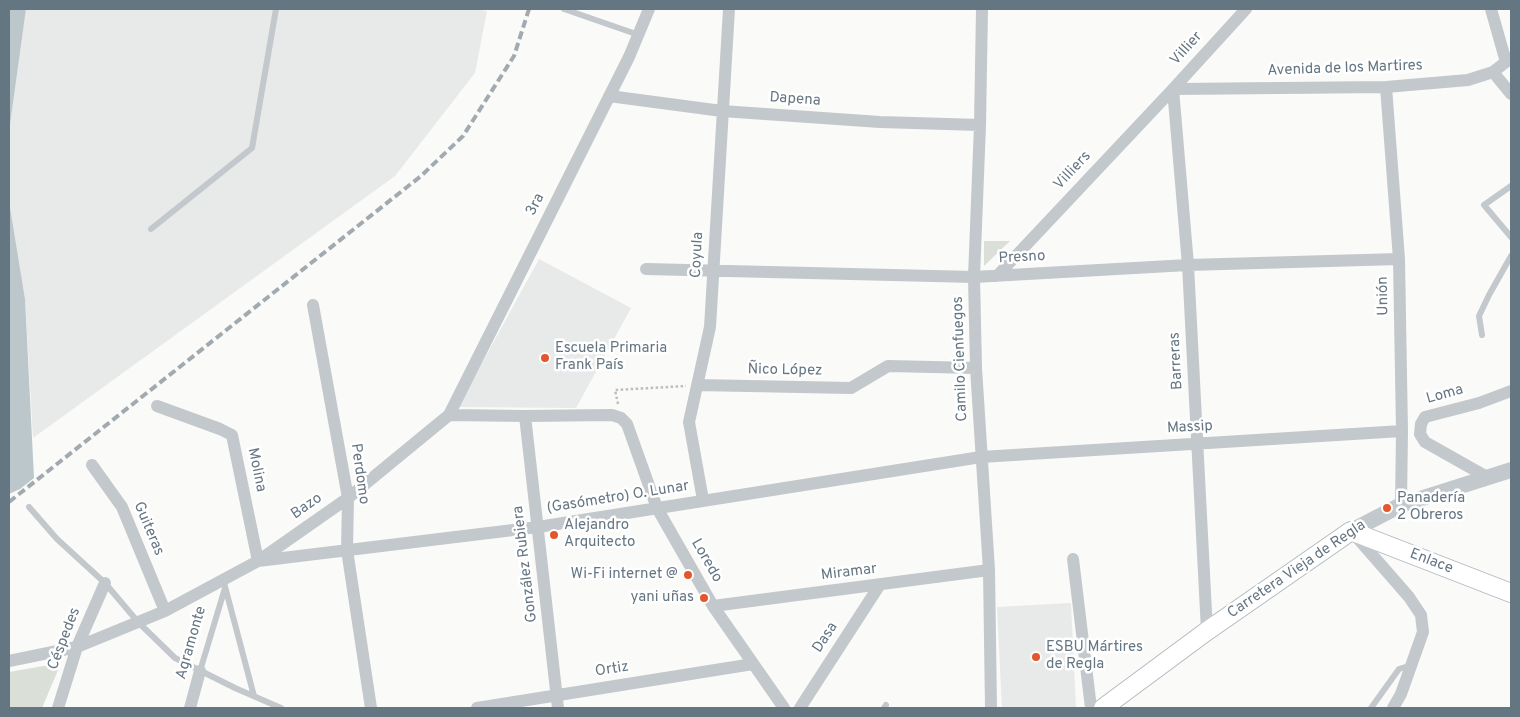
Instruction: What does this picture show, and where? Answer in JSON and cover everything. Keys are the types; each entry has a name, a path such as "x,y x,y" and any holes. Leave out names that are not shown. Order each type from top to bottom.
{"main road":[{"name":"Carretera Vieja de Regla","path":"1103,708 1207,631 1351,531"},
{"name":"Enlace","path":"1351,531 1511,593"}],"street":[{"name":"3ra","path":"448,415 639,36 650,9"},
{"name":"Coyula","path":"703,500 689,422 710,327 729,9"},
{"name":"Camilo Cienfuegos","path":"982,9 974,277 976,368 989,570 991,708"},
{"name":"Villier","path":"1173,90 1246,9"},
{"path":"1491,9 1508,60"},
{"name":"Avenida de los Martires","path":"1173,90 1386,87 1468,80 1493,72 1508,60"},
{"path":"1493,72 1511,94"},
{"name":"Unión","path":"1386,87 1399,259 1402,431 1400,505"},
{"name":"Barreras","path":"1173,90 1188,265 1207,631"},
{"name":"Villiers","path":"997,276 1173,90"},
{"name":"Dapena","path":"609,96 722,111 880,122 980,124"},
{"name":"Presno","path":"646,269 974,277 1188,265 1399,259"},
{"name":"Perdomo","path":"313,305 348,498 347,550 371,708"},
{"name":"Ñico López","path":"697,385 851,388 888,366 976,368"},
{"name":"Loma","path":"1487,477 1425,442 1420,434 1421,424 1425,417 1479,403 1511,391"},
{"name":"Molina","path":"157,406 232,435 258,561"},
{"path":"448,415 612,415 621,418"},
{"name":"Bazo","path":"9,661 77,647 165,611 224,583 348,498 448,415"},
{"name":"González Rubiera","path":"525,416 558,702"},
{"name":"Loredo","path":"621,418 627,424 656,508 713,606 784,708"},
{"name":"Massip","path":"981,456 1402,431"},
{"name":"(Gasómetro) O. Lunar","path":"258,561 538,527 981,456"},
{"name":"Guiteras","path":"92,465 122,507 165,611"},
{"name":"Carretera Vieja de Regla","path":"1351,531 1400,505 1511,470"},
{"path":"1351,531 1409,597 1421,615 1423,632 1402,694 1393,708"},
{"path":"1073,559 1091,708"},
{"name":"Miramar","path":"713,606 879,586 989,570"},
{"name":"Céspedes","path":"58,708 77,647 105,583"},
{"name":"Dasa","path":"800,708 879,586"},
{"name":"Ortiz","path":"476,708 558,702 754,664"},
{"name":"Agramonte","path":"190,708 200,671"}],"lane":[{"path":"152,229 252,148 276,9"},
{"path":"564,9 639,36"},
{"path":"1511,186 1484,205 1511,237"},
{"path":"1482,335 1479,316 1511,256"},
{"path":"29,507 57,539 105,583 138,622 175,658 234,688 281,708"},
{"path":"224,583 254,696"},
{"name":"Agramonte","path":"200,671 224,583"},
{"path":"1371,708 1400,669 1412,665"}],"path":[{"path":"621,418 615,390 697,385"}],"shaded area":[{"path":"9,9 26,9 9,132"},
{"path":"26,9 473,9 487,11 475,73 395,176 33,438 25,299 9,201 9,132"},
{"path":"9,201 25,299 34,478 20,489 9,494"},
{"path":"984,241 1010,241 984,266"},
{"name":"Escuela Primaria Frank País","path":"539,259 631,308 576,408 458,407"},
{"name":"ESBU Mártires de Regla","path":"1071,603 1076,708 1002,708 997,607"},
{"path":"61,663 42,708 9,708 9,672"}],"railway":[{"path":"9,502 421,176 463,136 514,56 529,9"}],"place":[{"name":"Escuela Primaria Frank País","path":"545,358"},
{"name":"Panadería 2 Obreros","path":"1387,508"},
{"name":"Alejandro Arquitecto","path":"554,535"},
{"name":"Wi-Fi internet @","path":"688,575"},
{"name":"yani uñas","path":"704,598"},
{"name":"ESBU Mártires de Regla","path":"1036,657"}]}
